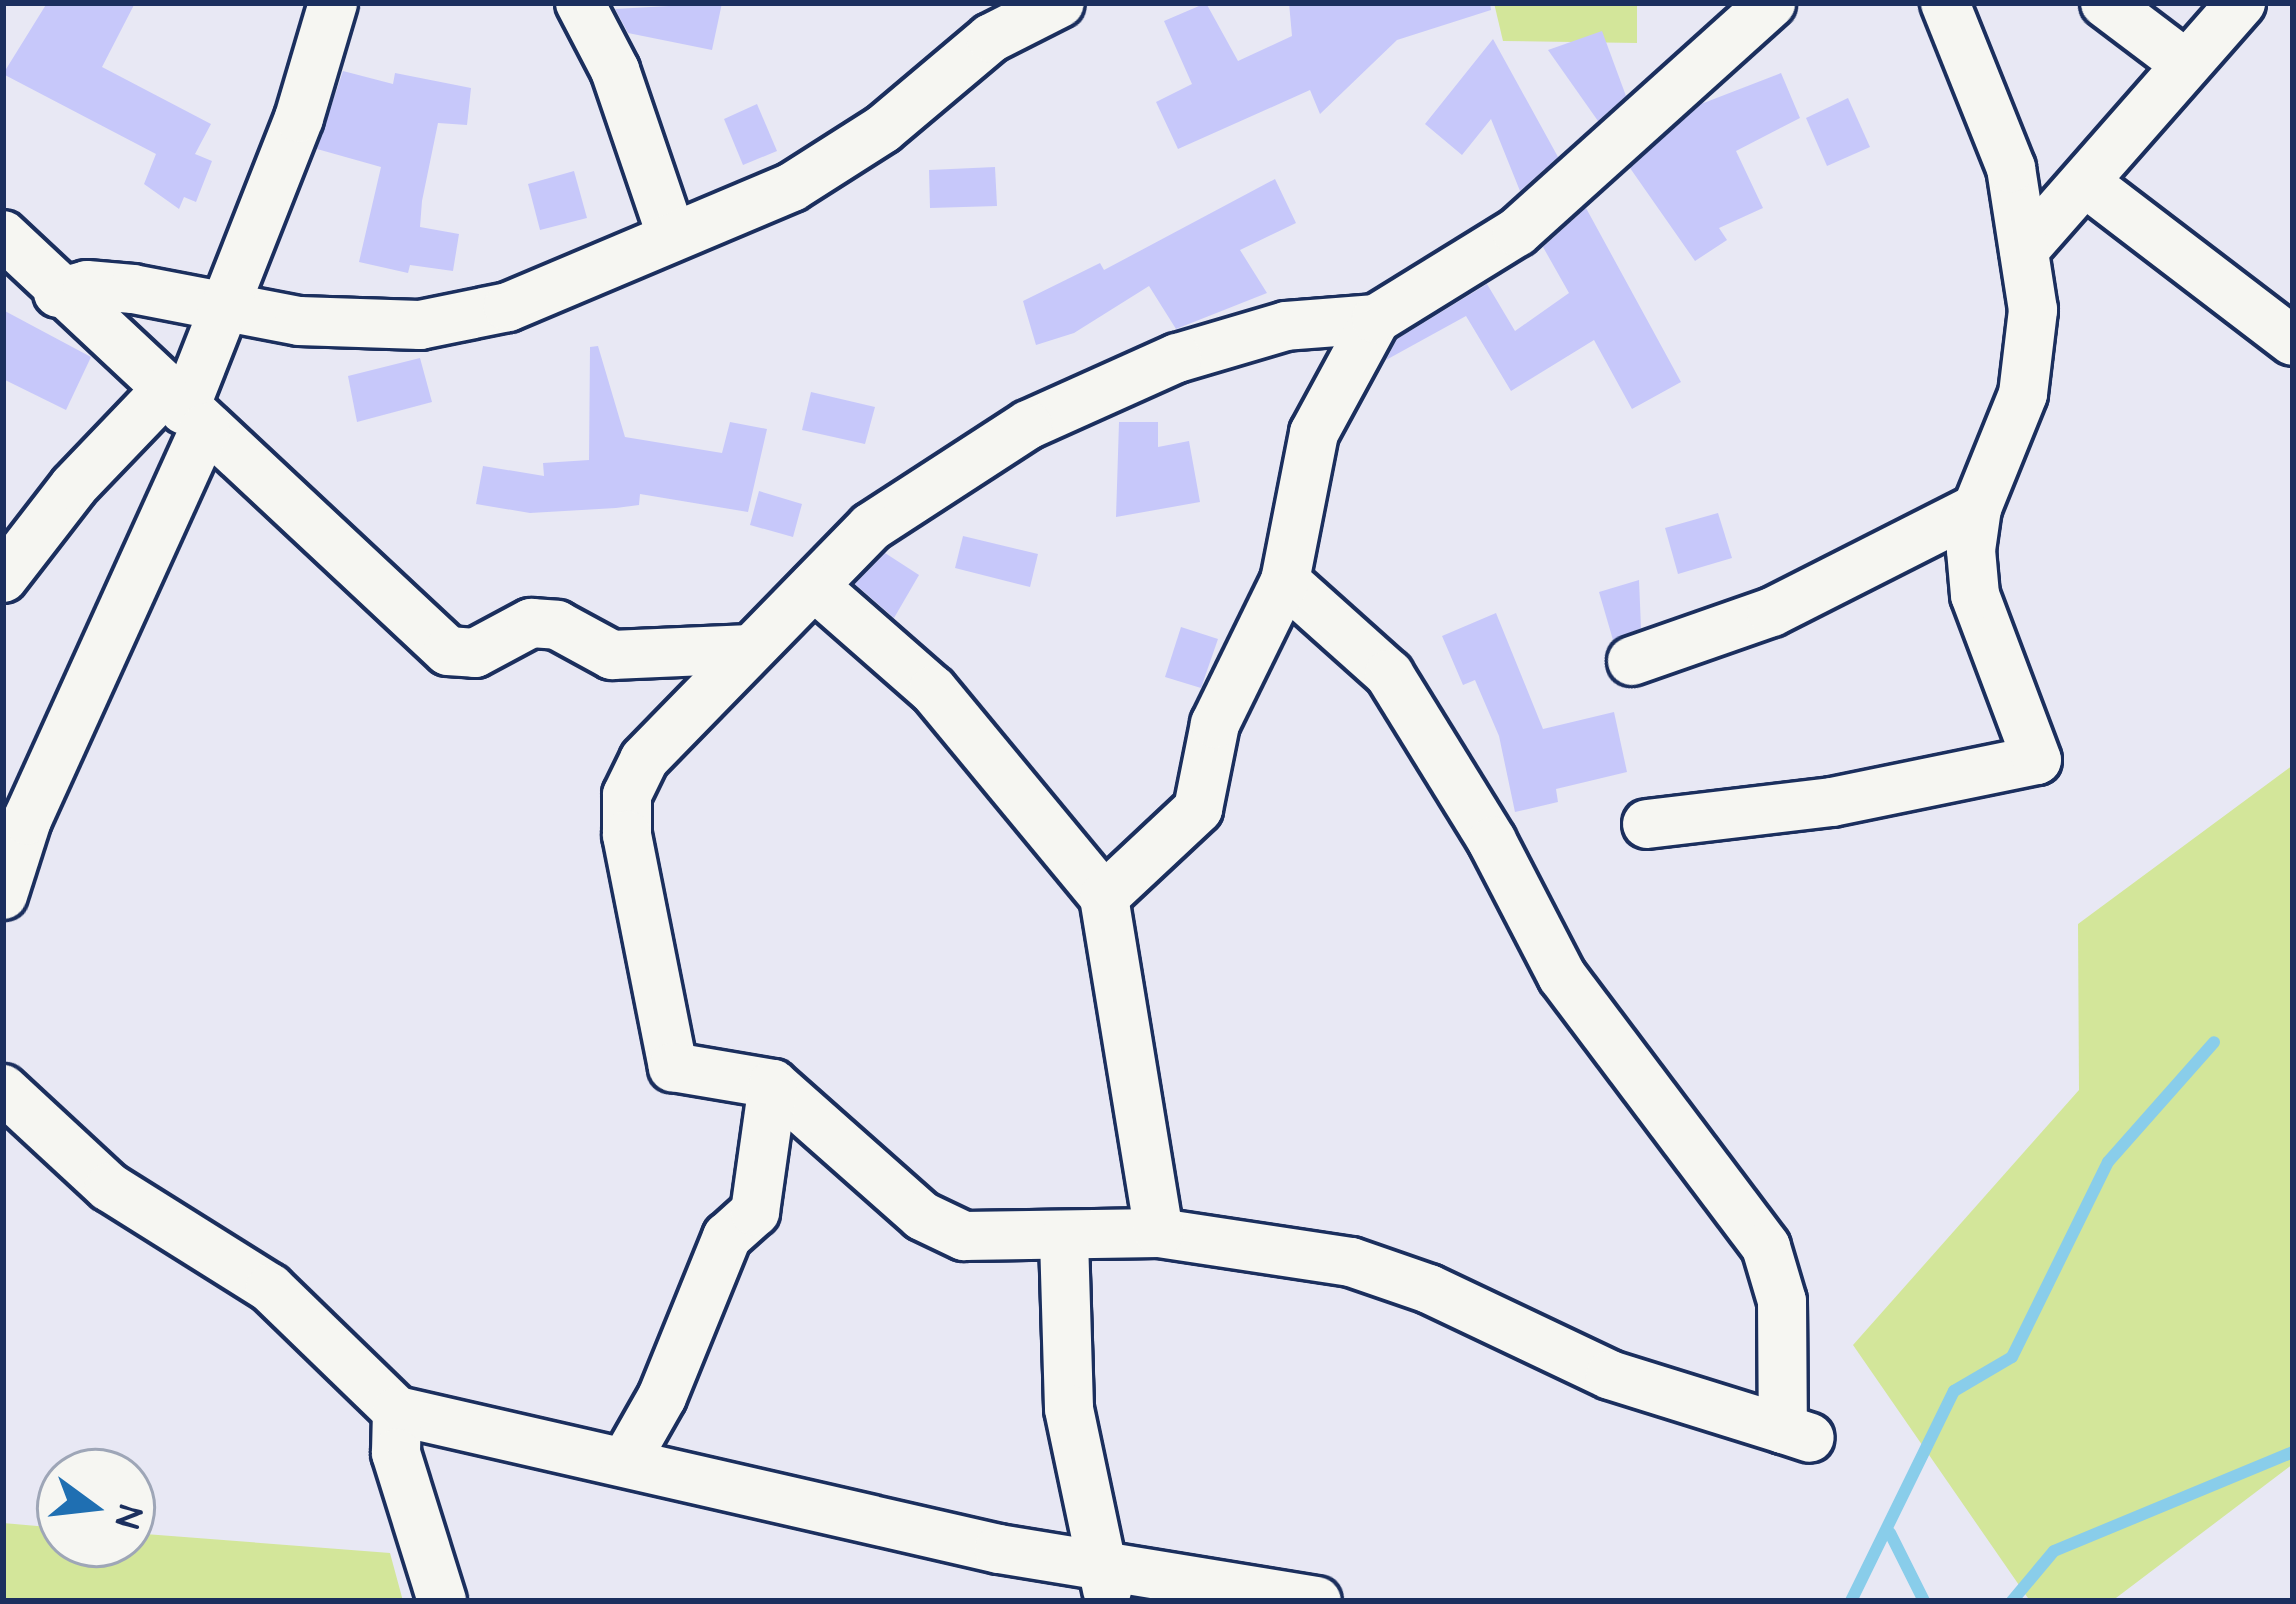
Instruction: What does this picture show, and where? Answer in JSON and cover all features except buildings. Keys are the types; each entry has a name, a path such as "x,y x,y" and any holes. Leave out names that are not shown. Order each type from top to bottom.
{"street":[{"path":"3,895 27,820 185,410 228,313 333,3"},
{"path":"580,3 615,70 672,237"},
{"path":"33,284 133,290 228,313 420,325 543,296 792,187 883,129 983,21 1060,3"},
{"path":"1286,581 1390,674 1492,842 1562,976 1766,1247 1782,1301 1796,1433 1610,1375 1429,1289 1351,1262 1159,1233 981,1240 948,1230 773,1084 673,1066 628,835 627,795 644,760 871,527 1090,392 1286,326 1376,319 1516,232 1771,3"},
{"path":"1647,824 1832,802 2036,760 1975,595 1977,508 2032,347 2024,250 2011,168 1945,3"},
{"path":"2105,3 2183,62"},
{"path":"2024,250 2086,183 2183,62 2241,3"},
{"path":"2086,183 2293,341"},
{"path":"3,235 33,284 185,410 448,651 475,653 531,623 557,625 612,655 751,649"},
{"path":"1104,897 1198,809 1215,724 1286,581 1314,433 1376,319"},
{"path":"3,578 74,486 185,410"},
{"path":"1632,661 1772,612 1977,508"},
{"path":"814,586 933,690 1104,897 1159,1233"},
{"path":"626,1462 662,1396 727,1237 755,1212 773,1084"},
{"path":"3,1088 109,1186 270,1288 397,1411 626,1462 1105,1584 1317,1601"},
{"path":"1064,1239 1069,1409 1105,1584"},
{"path":"397,1411 396,1454 442,1601"}],"green space":[{"path":"1494,3 1637,3 1637,43 1503,41"},
{"path":"2293,765 2293,1464 2112,1601 2030,1601 1853,1345 2079,1090 2078,924"},
{"path":"3,1523 36,1526 36,1568 156,1568 156,1535 390,1553 403,1601 3,1601"}],"waterway":[{"path":"1851,1601 1954,1391 2012,1357 2108,1162 2214,1042"},
{"path":"2012,1601 2054,1551 2293,1452"},
{"path":"1890,1533 1924,1601"}]}
